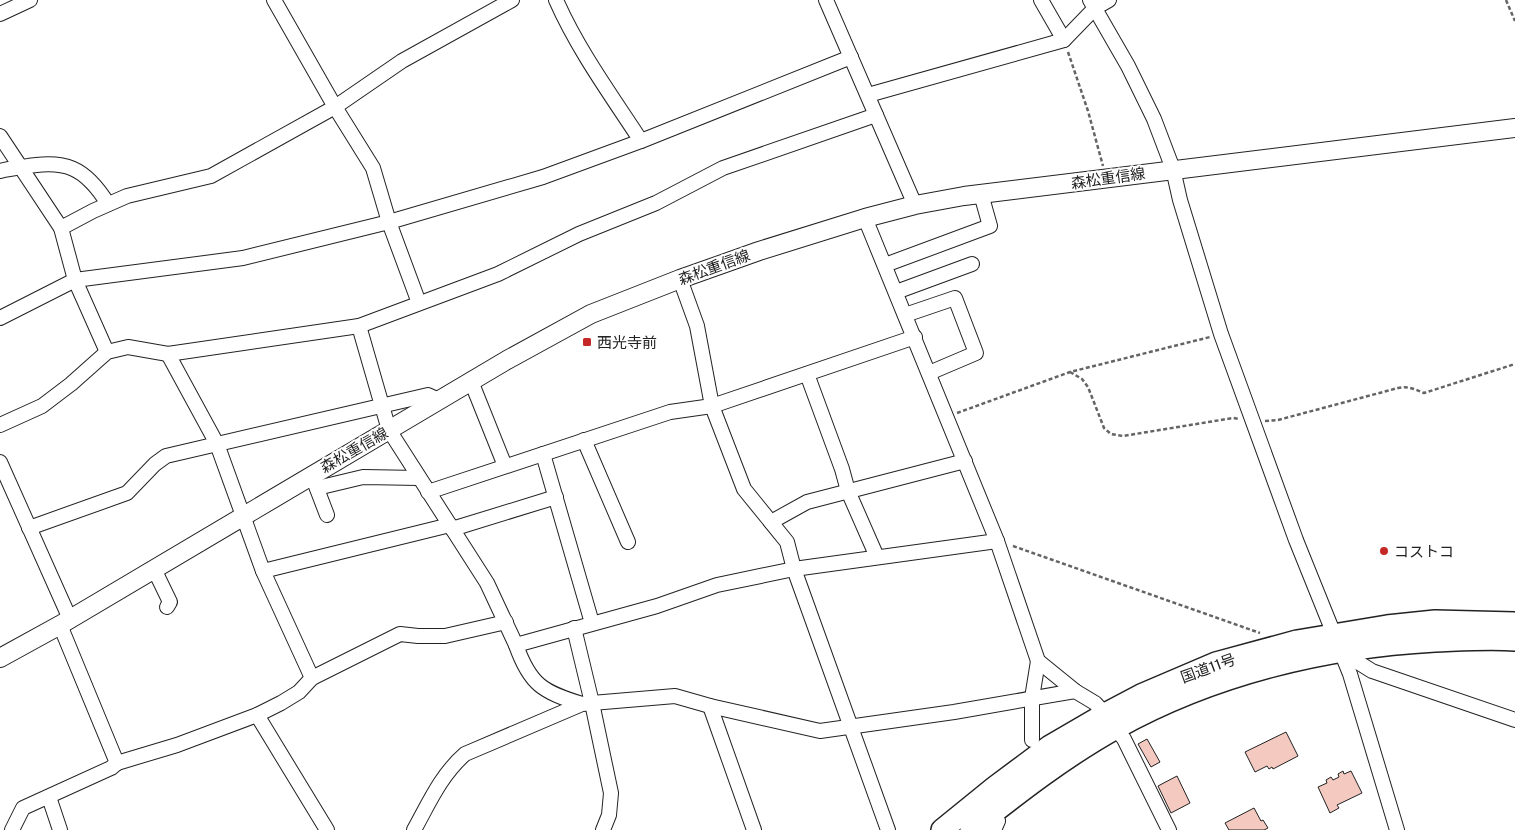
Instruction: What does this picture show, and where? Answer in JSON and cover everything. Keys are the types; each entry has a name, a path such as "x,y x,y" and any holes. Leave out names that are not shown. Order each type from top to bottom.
{"highway":[{"name":"国道11号","path":"1337,642 1387,626 1435,621 1515,623"},
{"name":"国道11号","path":"971,830 993,822 1054,765 1111,721 1175,680 1216,663 1258,650 1337,642 1392,643 1452,640 1515,640"},
{"name":"国道11号","path":"942,830 994,787 1050,746 1111,721"}],"main road":[{"name":"森松重信線","path":"0,658 65,622 244,515 314,482 389,430 506,360 591,314 680,279 759,251 865,218 915,205 981,194 1515,128"}],"street":[{"path":"0,14 30,0"},
{"path":"274,0 335,107 373,168 389,222 419,303"},
{"path":"61,228 127,196 211,176 335,107 402,61 512,0"},
{"path":"556,0 584,56 641,141"},
{"path":"826,0 915,205"},
{"path":"1042,0 1064,40"},
{"path":"868,95 1064,40 1093,4 1109,0"},
{"path":"1093,4 1128,66 1154,119 1173,169 1180,200 1221,334 1300,548 1350,674 1397,830"},
{"path":"0,318 75,280 243,258 389,222 543,177 641,141 851,57"},
{"path":"0,425 42,406 71,384 107,352 128,347 168,354 359,326 498,274 579,234 656,203 724,168 876,115"},
{"path":"0,136 61,228 75,280 107,352"},
{"path":"0,172 42,163 58,163 86,176 108,204"},
{"path":"885,265 990,226 981,194"},
{"path":"865,218 948,416 997,541 1038,661 1032,698 1032,740"},
{"path":"896,292 972,264"},
{"path":"680,279 696,326 712,406 744,489 787,542 794,569 888,830"},
{"path":"906,315 955,298 976,353 929,372"},
{"path":"359,326 389,430 487,584 506,622 528,674 536,683 557,696 587,704"},
{"path":"428,492 670,412 712,406 915,337"},
{"path":"168,354 217,444 263,571 312,678"},
{"path":"807,374 842,469 848,491 876,557"},
{"path":"470,381 505,466"},
{"path":"29,528 127,493 154,464 166,456 428,395 439,400"},
{"path":"584,440 628,542"},
{"path":"543,454 592,624"},
{"path":"770,522 806,502 965,461"},
{"path":"0,462 29,528 117,763"},
{"path":"327,515 314,482 363,477 419,478"},
{"path":"263,571 451,527 556,498"},
{"path":"516,645 657,606 717,585 794,569 997,541"},
{"path":"154,569 170,602 167,607"},
{"path":"12,830 23,808 111,768 117,763 177,745 257,715 299,692 312,678 400,634 445,636 506,622"},
{"path":"574,628 587,704 611,793 609,815 603,830"},
{"path":"1337,642 1372,671 1515,720"},
{"path":"1038,661 1075,691 1095,704 1111,721 1124,739 1169,830"},
{"path":"414,830 452,765 465,754 587,704 676,696 710,706 820,731 954,712 1075,691"},
{"path":"710,706 754,830"},
{"path":"257,715 327,830"},
{"path":"49,797 60,830"}],"path":[{"path":"1506,0 1515,21"},
{"path":"1064,40 1088,110 1106,179"},
{"path":"948,416 1070,372 1221,334"},
{"path":"1070,372 1082,379 1088,386 1104,428 1111,434 1123,436 1233,418 1253,421 1278,420 1398,388 1413,388 1424,393 1515,364"},
{"path":"997,541 1262,634"}],"building":[{"path":"1286,732 1298,756 1273,769 1272,767 1269,769 1267,766 1255,772 1245,752"},
{"path":"1147,739 1160,762 1151,767 1138,744"},
{"path":"1343,771 1344,774 1351,771 1362,793 1337,805 1339,808 1330,813 1318,787 1327,783 1326,780 1331,777 1333,780 1339,777 1338,774"},
{"path":"1177,776 1190,803 1171,813 1158,786"},
{"path":"1254,808 1261,821 1263,820 1268,828 1264,830 1229,830 1225,823"}],"place":[{"name":"西光寺前","path":"587,342"},
{"name":"コストコ","path":"1384,551"}]}
